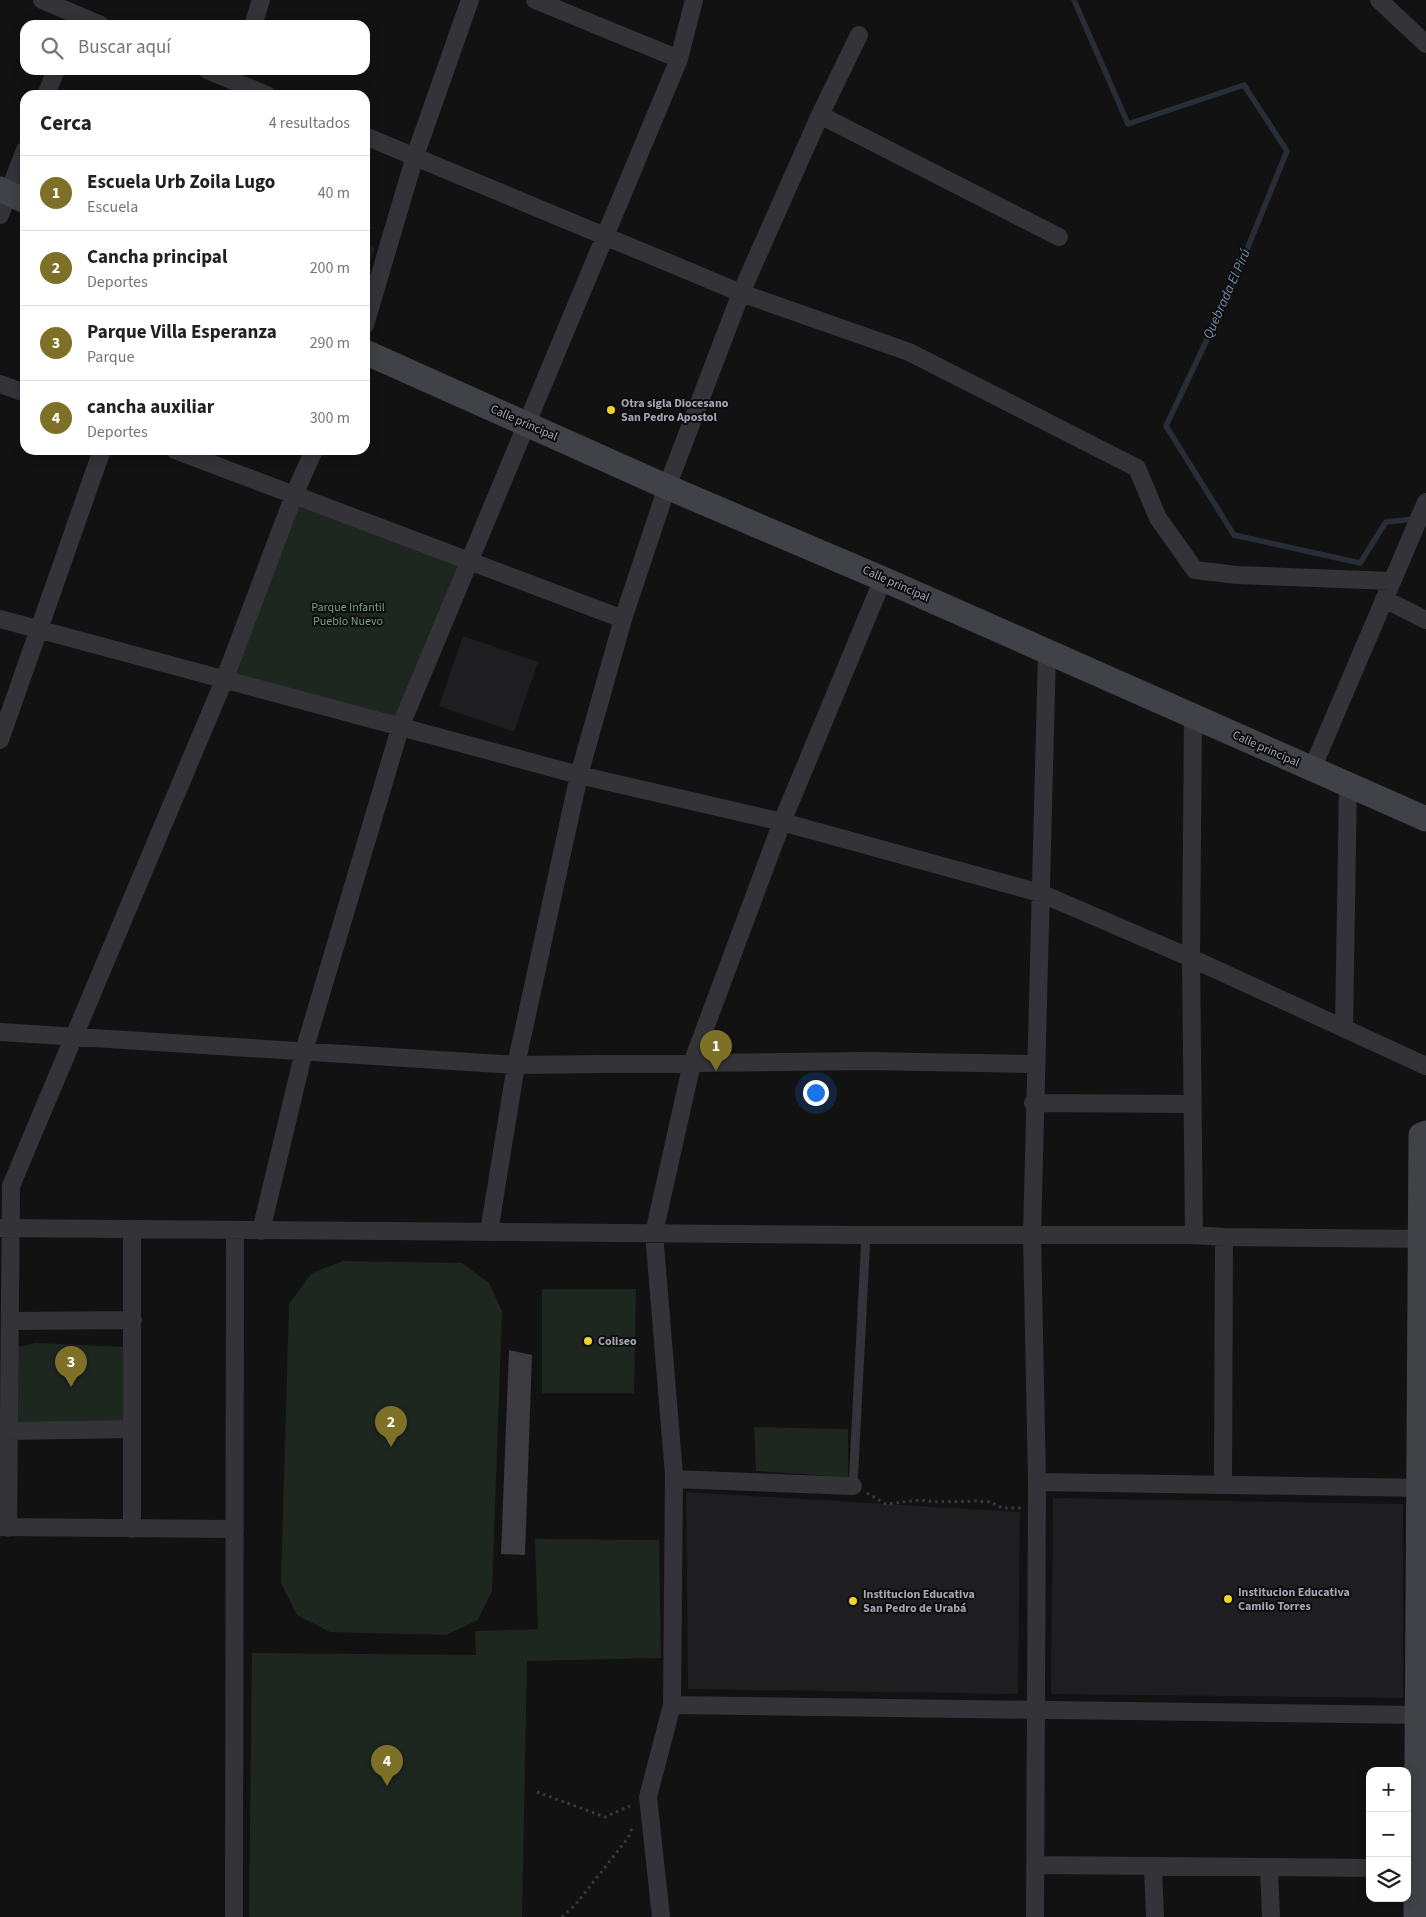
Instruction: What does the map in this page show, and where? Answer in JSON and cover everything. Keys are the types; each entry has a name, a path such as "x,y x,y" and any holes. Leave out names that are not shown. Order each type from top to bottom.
{"main road":[{"name":"Calle principal","path":"370,354 667,487 883,578 1426,819"},
{"path":"1416,1917 1422,1754 1419,1715 1423,1488 1424,1240 1421,1135 1426,1133"}],"street":[{"path":"42,0 91,20"},
{"path":"255,20 262,0"},
{"path":"370,308 415,156 470,0"},
{"path":"535,0 679,58"},
{"path":"261,1231 304,1051 401,725 679,58 694,0"},
{"path":"1379,0 1426,44"},
{"path":"489,1232 516,1065 579,775 623,619 667,487 741,293 820,115 859,35"},
{"path":"48,90 54,75"},
{"path":"218,75 254,90"},
{"path":"820,115 1059,237"},
{"path":"370,138 741,293 909,352 1137,468 1158,518 1195,570 1237,574 1391,581"},
{"path":"8,200 20,165"},
{"path":"0,384 20,391"},
{"path":"0,740 100,455"},
{"path":"188,455 623,619"},
{"path":"235,1529 4,1528 9,1430 10,1321 6,1228 11,1186 225,678 294,495 312,455"},
{"path":"1312,769 1426,502"},
{"path":"661,1917 648,1797 672,1705 674,1479 654,1233 692,1063 782,822 883,578"},
{"path":"1384,599 1426,620"},
{"path":"0,619 401,725 579,775 782,822 1040,893 1191,958 1426,1066"},
{"path":"1035,1917 1034,1710 1037,1482 1032,1235 1047,652"},
{"path":"1193,716 1191,958 1194,1234"},
{"path":"1344,1028 1348,784"},
{"path":"0,1032 516,1065 867,1061 1035,1064"},
{"path":"1034,1104 1192,1104"},
{"path":"6,1228 866,1235 1194,1234 1224,1237 1424,1240"},
{"path":"132,1230 132,1529"},
{"path":"234,1917 235,1230"},
{"path":"1223,1484 1224,1237"},
{"path":"10,1321 132,1320"},
{"path":"9,1430 132,1429"},
{"path":"674,1479 853,1486"},
{"path":"1037,1482 1423,1488"},
{"path":"672,1705 1419,1715"},
{"path":"1035,1866 1269,1869 1366,1868"},
{"path":"1152,1867 1155,1917"},
{"path":"1269,1869 1271,1917"}],"lane":[{"path":"853,1486 866,1235"}],"path":[{"path":"853,1486 886,1504 920,1500 934,1502 978,1501 991,1502 1002,1508 1037,1507"},
{"path":"537,1792 605,1817 648,1797"},
{"path":"562,1917 576,1904 628,1838 634,1824"}],"shaded area":[{"path":"370,246 375,248 370,262"},
{"path":"463,636 538,662 514,732 439,706"},
{"name":"Institucion Educativa San Pedro de Urabá","path":"686,1492 1020,1512 1018,1694 688,1689"},
{"name":"Institucion Educativa Camilo Torres","path":"1053,1498 1403,1504 1403,1698 1051,1694"}],"green space":[{"name":"Parque Infantil Pueblo Nuevo","path":"294,495 470,561 401,725 225,678"},
{"path":"343,1261 462,1263 489,1283 502,1311 492,1591 478,1620 446,1635 330,1632 297,1615 281,1583 289,1304 312,1273"},
{"name":"Coliseo","path":"542,1289 636,1289 634,1393 542,1393"},
{"path":"36,1343 126,1347 126,1423 15,1424 18,1347"},
{"path":"754,1427 848,1429 848,1477 756,1471"},
{"path":"535,1539 659,1540 661,1658 527,1661 522,1917 249,1917 252,1653 476,1655 475,1631 538,1629"}],"building":[{"path":"509,1350 532,1355 525,1555 501,1554"}],"waterway":[{"name":"Quebrada El Pirú","path":"1074,0 1128,124 1244,85 1287,151 1230,291 1166,426 1234,535 1360,563 1386,522 1415,519"}],"place":[{"name":"Otra sigla Diocesano San Pedro Apostol","path":"611,410"},
{"name":"Escuela Urb Zoila Lugo","path":"716,1071"},
{"name":"Coliseo","path":"588,1341"},
{"name":"Parque Villa Esperanza","path":"71,1387"},
{"name":"Cancha principal","path":"391,1447"},
{"name":"Institucion Educativa Camilo Torres","path":"1228,1599"},
{"name":"Institucion Educativa San Pedro de Urabá","path":"853,1601"},
{"name":"cancha auxiliar","path":"387,1786"}]}
